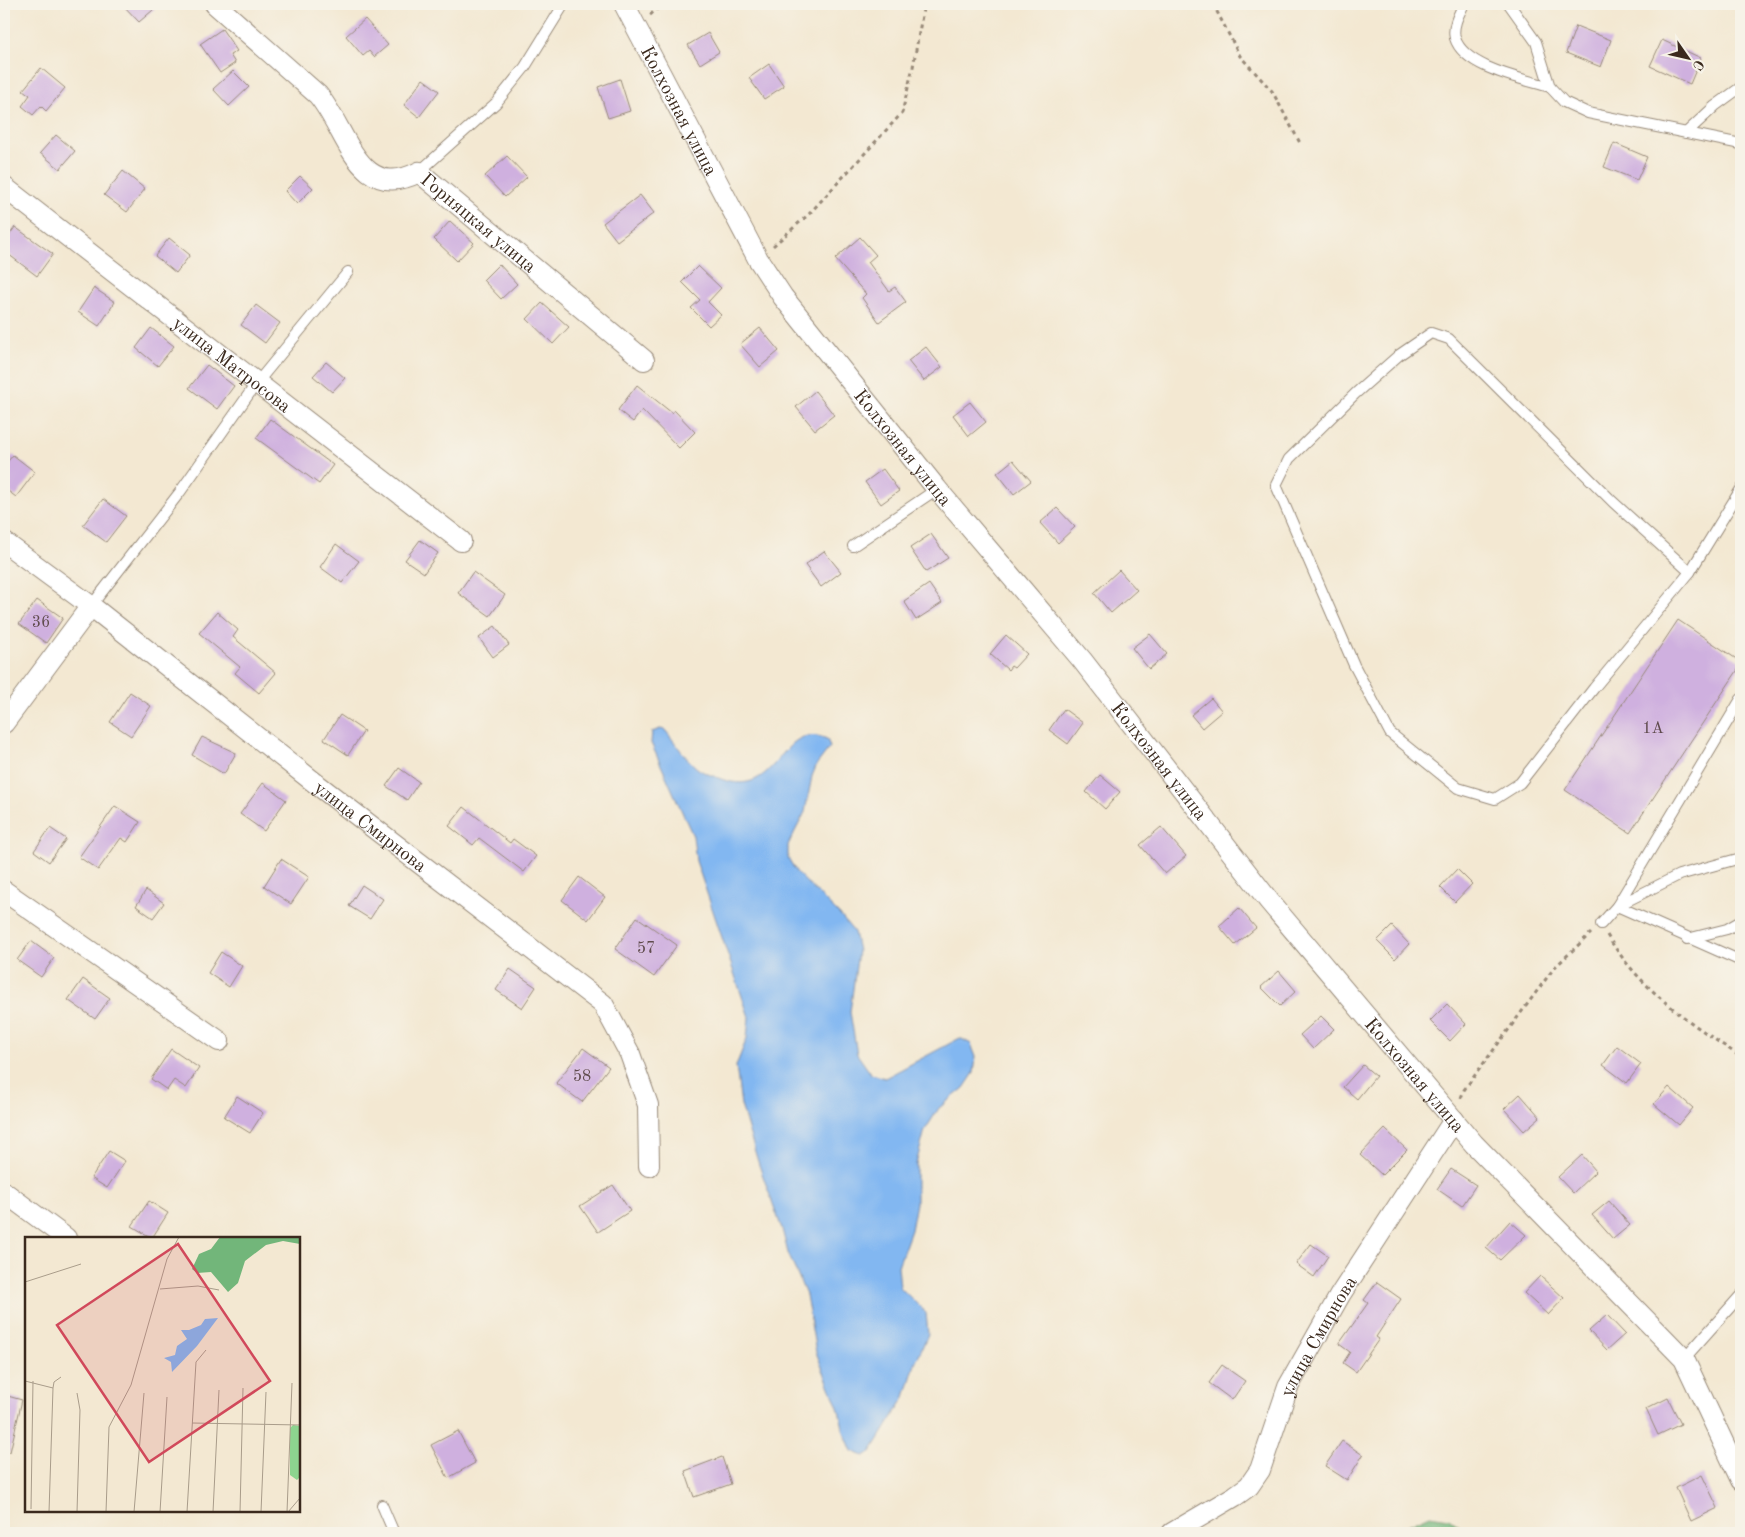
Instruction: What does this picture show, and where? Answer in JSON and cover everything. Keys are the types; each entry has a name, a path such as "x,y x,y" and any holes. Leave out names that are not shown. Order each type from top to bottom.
{"street":[{"name":"Горняцкая улица","path":"215,4 328,107 355,156 364,168 375,177 390,180 404,180 419,172 644,360"},
{"name":"Колхозная улица","path":"624,4 758,259 783,297 937,489 1082,660 1269,901 1454,1120 1684,1359 1741,1480"},
{"name":"улица Матросова","path":"4,187 461,541"},
{"name":"улица Смирнова","path":"4,542 91,606 319,786 603,1004 630,1054 648,1105 649,1166"},
{"path":"4,723 91,606"},
{"path":"4,890 220,1041"},
{"name":"улица Смирнова","path":"1172,1533 1249,1486 1260,1470 1288,1387 1340,1295 1454,1120"},
{"path":"4,1192 65,1237"}],"lane":[{"path":"419,172 496,103 525,67 564,4"},
{"path":"1464,4 1456,19 1455,38 1466,54 1479,64 1550,87"},
{"path":"1509,4 1536,42 1550,87 1564,102 1588,113 1741,144"},
{"path":"1686,133 1715,106 1741,87"},
{"path":"91,606 180,492 256,384 348,272"},
{"path":"1690,572 1612,502 1449,339 1430,333 1399,355 1356,393 1289,460 1276,485 1354,665 1390,733 1458,788 1495,800 1520,783 1594,688 1690,572 1741,488"},
{"path":"853,546 937,489"},
{"path":"1601,924 1617,906 1741,699"},
{"path":"1617,906 1679,875 1741,858"},
{"path":"1617,906 1741,961"},
{"path":"1687,938 1727,929 1741,921"},
{"path":"1684,1359 1741,1295"},
{"path":"382,1505 394,1533"}],"path":[{"path":"758,259 808,214 902,112 914,67 924,4"},
{"path":"1213,4 1240,56 1272,91 1300,143"},
{"path":"1454,1120 1464,1090 1549,976 1601,924 1621,958 1674,1012 1741,1056"}],"green space":[{"path":"1430,1515 1449,1518 1468,1533 1390,1533"}],"water":[{"path":"660,729 665,730 688,760 699,770 721,779 741,783 756,779 768,770 798,739 811,736 827,739 830,747 817,764 812,776 805,812 788,845 788,858 797,873 839,914 854,932 858,951 850,1012 857,1054 871,1074 885,1078 960,1038 971,1044 976,1057 974,1073 964,1088 939,1108 925,1130 916,1164 916,1203 911,1230 898,1266 900,1287 926,1313 928,1334 915,1364 905,1397 871,1452 864,1456 852,1451 844,1432 839,1410 816,1352 806,1295 788,1253 782,1229 759,1165 741,1105 736,1066 747,1038 749,1017 696,861 693,836 651,743 652,732"}],"building":[{"path":"122,4 160,4 139,22"},
{"path":"365,19 388,45 374,57 369,51 363,56 346,36"},
{"path":"1576,26 1611,40 1601,67 1566,53"},
{"path":"222,29 237,51 230,55 235,63 220,73 200,44"},
{"path":"708,33 719,52 700,64 688,45"},
{"path":"1662,40 1701,58 1690,84 1650,66"},
{"path":"769,64 784,86 764,99 749,78"},
{"path":"41,68 65,88 46,111 41,106 33,115 22,106 30,95 23,90"},
{"path":"233,71 249,87 229,106 213,89"},
{"path":"423,79 439,91 419,117 404,105"},
{"path":"620,79 630,111 608,118 598,87"},
{"path":"56,135 75,151 60,169 40,153"},
{"path":"1614,143 1647,157 1637,180 1604,167"},
{"path":"507,156 527,177 505,197 485,176"},
{"path":"123,171 145,189 127,212 104,195"},
{"path":"300,176 313,188 297,204 285,191"},
{"path":"640,195 654,213 617,241 603,223"},
{"path":"450,221 474,243 457,261 434,239"},
{"path":"15,227 53,254 37,276 4,251 4,243"},
{"path":"860,237 876,255 868,262 889,291 895,287 906,302 879,322 862,298 866,294 835,259"},
{"path":"169,238 190,255 176,273 155,256"},
{"path":"499,264 517,284 501,299 483,280"},
{"path":"698,266 721,288 708,302 721,315 709,326 691,308 700,300 682,282"},
{"path":"94,288 115,302 99,326 78,312"},
{"path":"542,303 569,327 553,344 527,319"},
{"path":"256,305 280,323 265,343 241,325"},
{"path":"151,328 174,346 158,366 136,348"},
{"path":"760,328 779,351 760,367 740,344"},
{"path":"926,347 942,367 924,381 908,361"},
{"path":"326,362 345,378 332,392 313,376"},
{"path":"207,365 234,386 217,409 189,388"},
{"path":"637,385 672,413 674,410 695,432 679,448 642,410 633,422 618,410"},
{"path":"815,391 834,415 815,430 796,407"},
{"path":"970,402 986,422 969,436 953,415"},
{"path":"270,419 333,465 319,484 256,438"},
{"path":"13,455 35,472 16,497 4,488 4,466"},
{"path":"1013,460 1031,481 1014,494 997,473"},
{"path":"883,469 899,491 881,504 865,482"},
{"path":"103,499 126,516 106,542 83,525"},
{"path":"1057,508 1075,527 1058,543 1040,523"},
{"path":"931,534 948,558 926,572 910,548"},
{"path":"420,540 438,553 424,573 405,560"},
{"path":"336,544 359,561 342,583 320,567"},
{"path":"824,551 841,572 821,587 805,565"},
{"path":"1119,570 1137,590 1111,613 1094,593"},
{"path":"473,572 505,595 490,616 458,593"},
{"path":"929,584 942,603 916,620 904,601"},
{"path":"37,600 63,618 46,643 19,624"},
{"path":"217,612 238,630 233,637 276,673 259,693 235,673 240,667 199,633"},
{"path":"1678,620 1741,662 1741,665 1630,833 1565,790"},
{"path":"495,626 509,645 493,657 479,638"},
{"path":"1150,634 1167,654 1149,669 1132,648"},
{"path":"1006,635 1027,654 1014,668 1011,666 1008,670 990,654"},
{"path":"130,692 151,706 131,736 110,722"},
{"path":"1211,698 1222,711 1202,728 1191,715"},
{"path":"1064,709 1083,723 1068,744 1049,730"},
{"path":"340,715 364,731 348,755 324,739"},
{"path":"202,737 236,753 224,774 192,755"},
{"path":"399,768 419,782 407,800 386,786"},
{"path":"1100,775 1120,792 1105,809 1086,792"},
{"path":"263,783 286,800 264,831 240,814"},
{"path":"115,806 140,822 127,842 121,838 98,870 79,857"},
{"path":"464,807 510,843 513,839 536,856 524,872 479,838 473,845 449,826"},
{"path":"1161,827 1186,856 1165,874 1140,845"},
{"path":"50,828 66,839 49,862 34,851"},
{"path":"281,859 309,877 291,904 264,886"},
{"path":"1457,869 1472,884 1455,902 1440,887"},
{"path":"579,877 605,897 588,920 562,900"},
{"path":"362,885 383,899 370,919 349,906"},
{"path":"146,890 164,903 153,918 136,906"},
{"path":"1239,908 1256,928 1235,945 1219,926"},
{"path":"637,917 677,945 654,977 615,949"},
{"path":"1392,926 1409,944 1395,959 1377,941"},
{"path":"31,941 54,958 41,977 17,960"},
{"path":"221,952 242,966 229,987 208,973"},
{"path":"510,969 536,987 522,1008 496,990"},
{"path":"1279,971 1296,991 1280,1006 1261,987"},
{"path":"83,979 110,998 95,1019 68,1000"},
{"path":"1447,1004 1466,1024 1450,1041 1430,1021"},
{"path":"1321,1016 1334,1029 1313,1049 1300,1035"},
{"path":"1617,1046 1641,1064 1627,1083 1603,1065"},
{"path":"583,1048 609,1067 582,1102 556,1083"},
{"path":"171,1049 199,1068 186,1088 174,1080 167,1090 151,1079"},
{"path":"1363,1065 1376,1076 1357,1099 1343,1087"},
{"path":"1669,1087 1693,1108 1679,1125 1654,1104"},
{"path":"1520,1094 1540,1117 1524,1131 1504,1109"},
{"path":"237,1096 263,1113 250,1133 224,1117"},
{"path":"1385,1129 1407,1150 1382,1175 1360,1155"},
{"path":"109,1151 125,1161 107,1188 91,1178"},
{"path":"1582,1155 1596,1171 1573,1193 1558,1177"},
{"path":"1451,1169 1476,1185 1462,1206 1437,1189"},
{"path":"613,1185 630,1211 598,1232 580,1206"},
{"path":"149,1201 168,1213 153,1237 132,1226"},
{"path":"1609,1201 1630,1225 1613,1239 1592,1215"},
{"path":"1510,1221 1526,1235 1500,1260 1486,1248"},
{"path":"1311,1244 1328,1256 1314,1277 1296,1264"},
{"path":"1540,1276 1564,1298 1548,1315 1524,1293"},
{"path":"1377,1282 1401,1299 1376,1337 1379,1339 1356,1372 1343,1363 1350,1352 1339,1344 1368,1303 1364,1300"},
{"path":"1607,1315 1625,1334 1607,1350 1589,1331"},
{"path":"1222,1365 1245,1381 1232,1400 1209,1383"},
{"path":"4,1395 22,1400 10,1452 4,1451"},
{"path":"1668,1398 1681,1424 1658,1435 1646,1409"},
{"path":"458,1431 475,1463 448,1478 431,1445"},
{"path":"1342,1441 1363,1455 1347,1480 1325,1466"},
{"path":"722,1457 731,1484 694,1497 685,1471"},
{"path":"1702,1475 1718,1508 1691,1521 1676,1488"}]}
